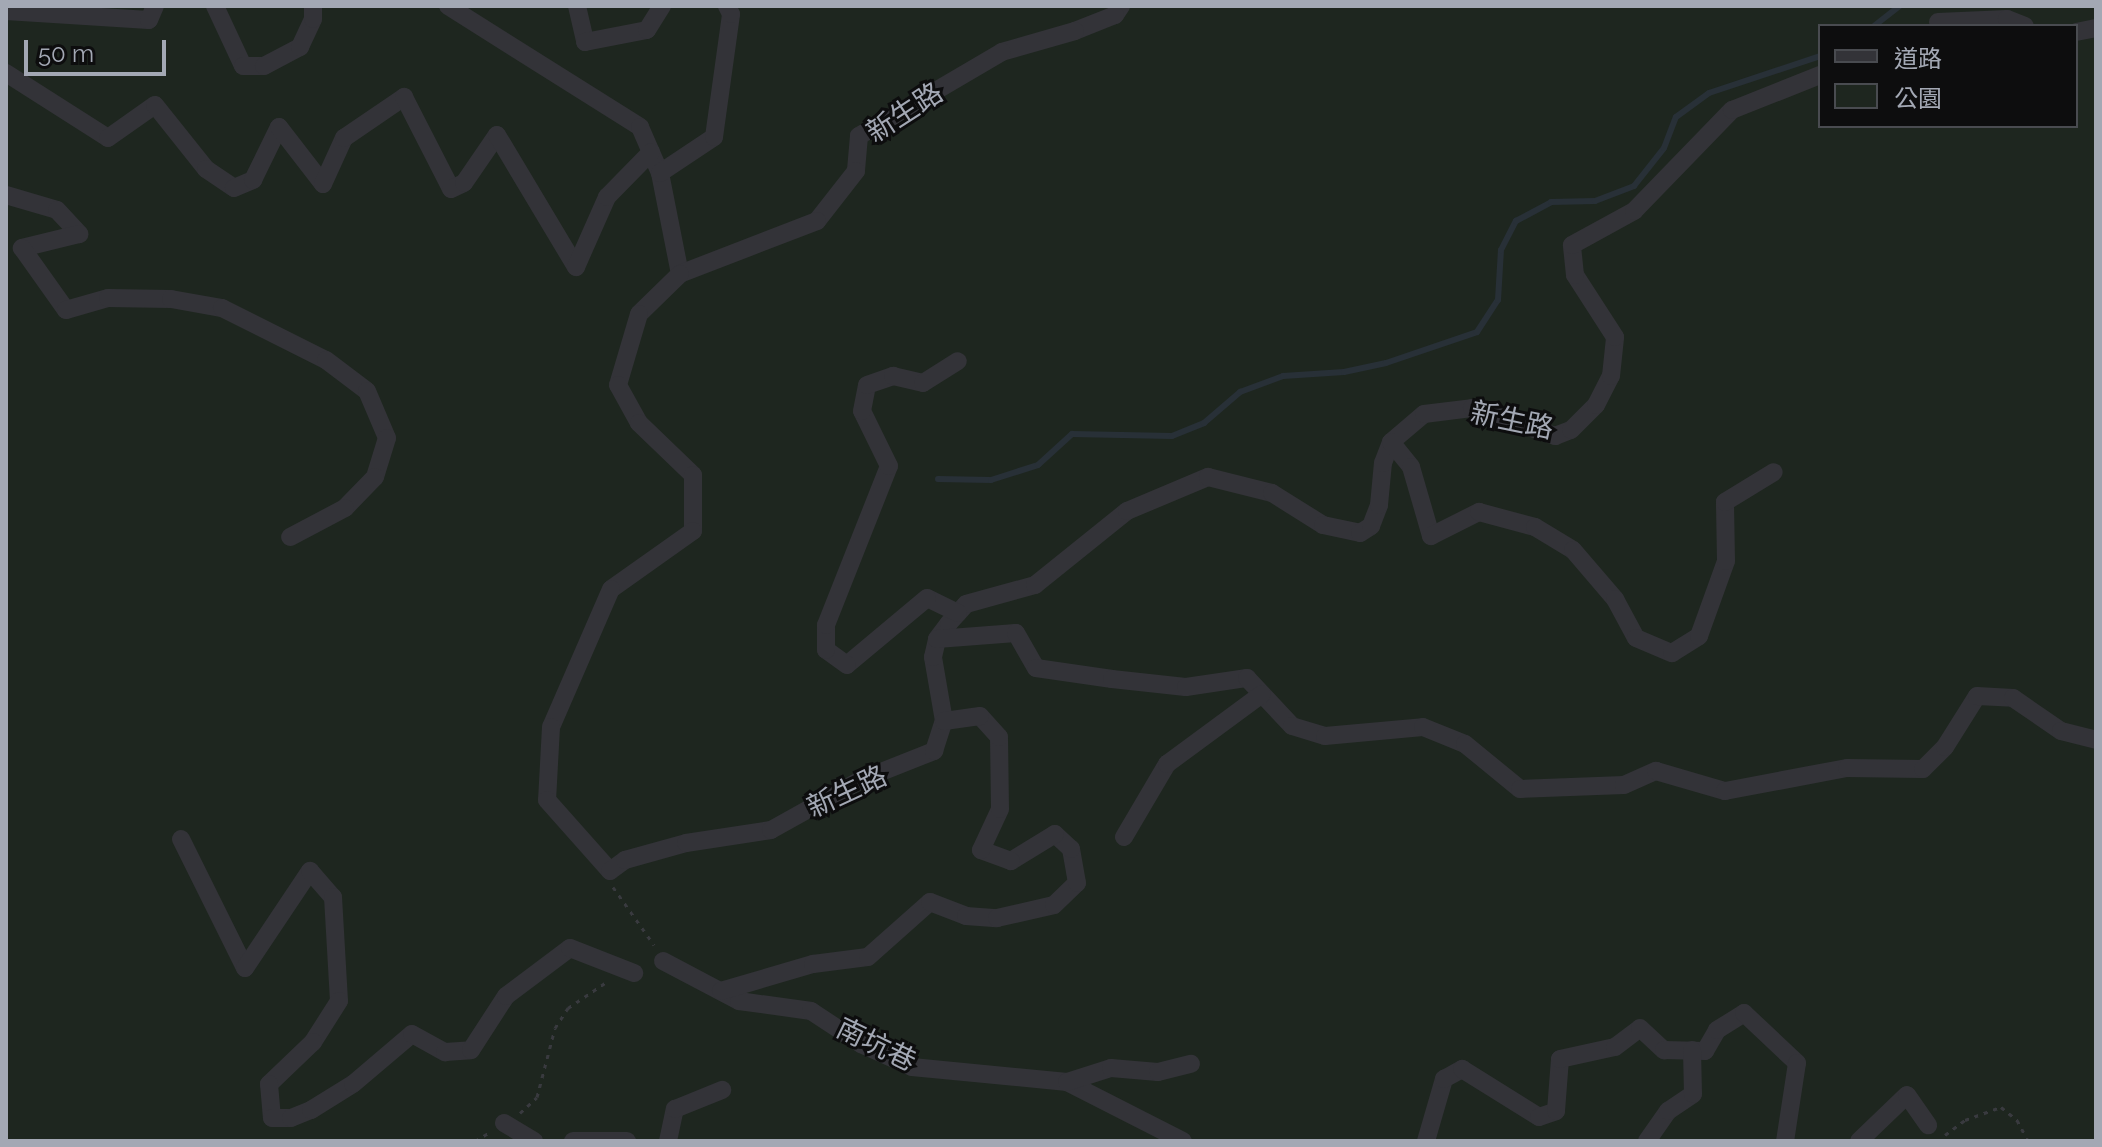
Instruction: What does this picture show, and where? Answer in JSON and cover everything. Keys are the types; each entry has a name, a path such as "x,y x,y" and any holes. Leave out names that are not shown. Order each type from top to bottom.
{"street":[{"path":"6,11 149,20 155,6"},
{"path":"215,6 243,66 264,66 300,47 313,6"},
{"path":"448,6 640,127 660,173 680,274"},
{"path":"577,6 585,42 647,30 662,6"},
{"path":"660,173 714,137 731,14 727,6"},
{"name":"新生路","path":"944,721 934,751 861,780 771,830 686,843 625,860 610,871 547,800 551,727 611,589 693,531 693,475 639,423 618,385 639,314 680,274 817,221 856,171 859,136 1002,52 1075,31 1115,15 1121,6"},
{"path":"1938,18 2007,19 2020,24"},
{"path":"6,73 108,138 155,105 206,169 234,188 253,180 279,127 323,184 344,138 404,97 451,189 464,183 497,135 576,267 607,197 651,152"},
{"name":"新生路","path":"1391,442 1424,414 1472,408 1555,436 1571,430 1596,405 1611,376 1615,337 1575,275 1572,245 1634,211 1732,110 1818,76"},
{"path":"6,195 57,210 79,234 22,248 66,310 108,298 171,299 222,308 326,360 367,391 387,438 375,477 345,508 290,537"},
{"path":"958,361 923,383 893,376 867,385 862,411 889,466 826,625 826,650 847,665 927,598 958,613"},
{"path":"1391,442 1411,467 1431,536 1479,512 1535,527 1573,550 1615,599 1636,638 1672,653 1699,636 1726,561 1725,502 1774,472"},
{"path":"721,991 813,964 868,957 930,902 966,916 997,918 1054,905 1077,883 1071,849 1055,834 1011,861 981,850 1000,809 999,737 980,716 944,721 933,657 937,639 966,604 1035,585 1114,519 1208,477 1262,489 1323,525 1360,533 1371,526 1379,505 1383,463 1391,442"},
{"path":"937,639 1016,633 1036,668 1186,687 1247,678 1292,726 1325,736 1423,727 1465,744 1520,789 1563,783 1624,785 1656,771 1725,791 1847,768 1884,773 1923,769 1945,747 1977,696 2013,698 2061,731 2096,740"},
{"path":"1124,837 1167,764 1262,694"},
{"path":"181,839 245,968 310,871 333,897 339,1001 313,1042 269,1084 272,1118 311,1110 353,1084 412,1034 445,1052 471,1050 506,996 570,948 634,973"},
{"name":"南坑巷","path":"663,961 757,1006 811,1011 861,1044 912,1067 1067,1082 1183,1141"},
{"path":"1426,1141 1444,1079 1462,1069 1539,1117 1556,1111 1560,1059 1615,1047 1640,1028 1664,1050 1705,1051 1717,1030 1744,1013 1797,1063 1785,1141"},
{"path":"1647,1141 1668,1111 1693,1094 1692,1050"},
{"path":"1067,1082 1111,1068 1158,1072 1191,1064"},
{"path":"668,1141 675,1109 722,1090"},
{"path":"1859,1141 1907,1095 1935,1131"},
{"path":"504,1123 534,1141"},
{"path":"573,1141 627,1141"}],"path":[{"path":"610,871 615,895 663,961"},
{"path":"475,1141 537,1097 555,1028 568,1008 592,987 634,973"},
{"path":"1935,1131 2001,1107 2017,1120 2028,1141"}],"green space":[{"path":"6,6 2096,6 2096,1141 6,1141"}],"waterway":[{"path":"1877,24 1900,6"},
{"path":"938,479 991,480 1038,465 1072,434 1172,436 1204,423 1240,392 1283,376 1344,372 1386,363 1477,332 1498,300 1501,250 1516,221 1551,202 1595,201 1634,186 1664,148 1676,117 1709,93 1818,57"}]}
